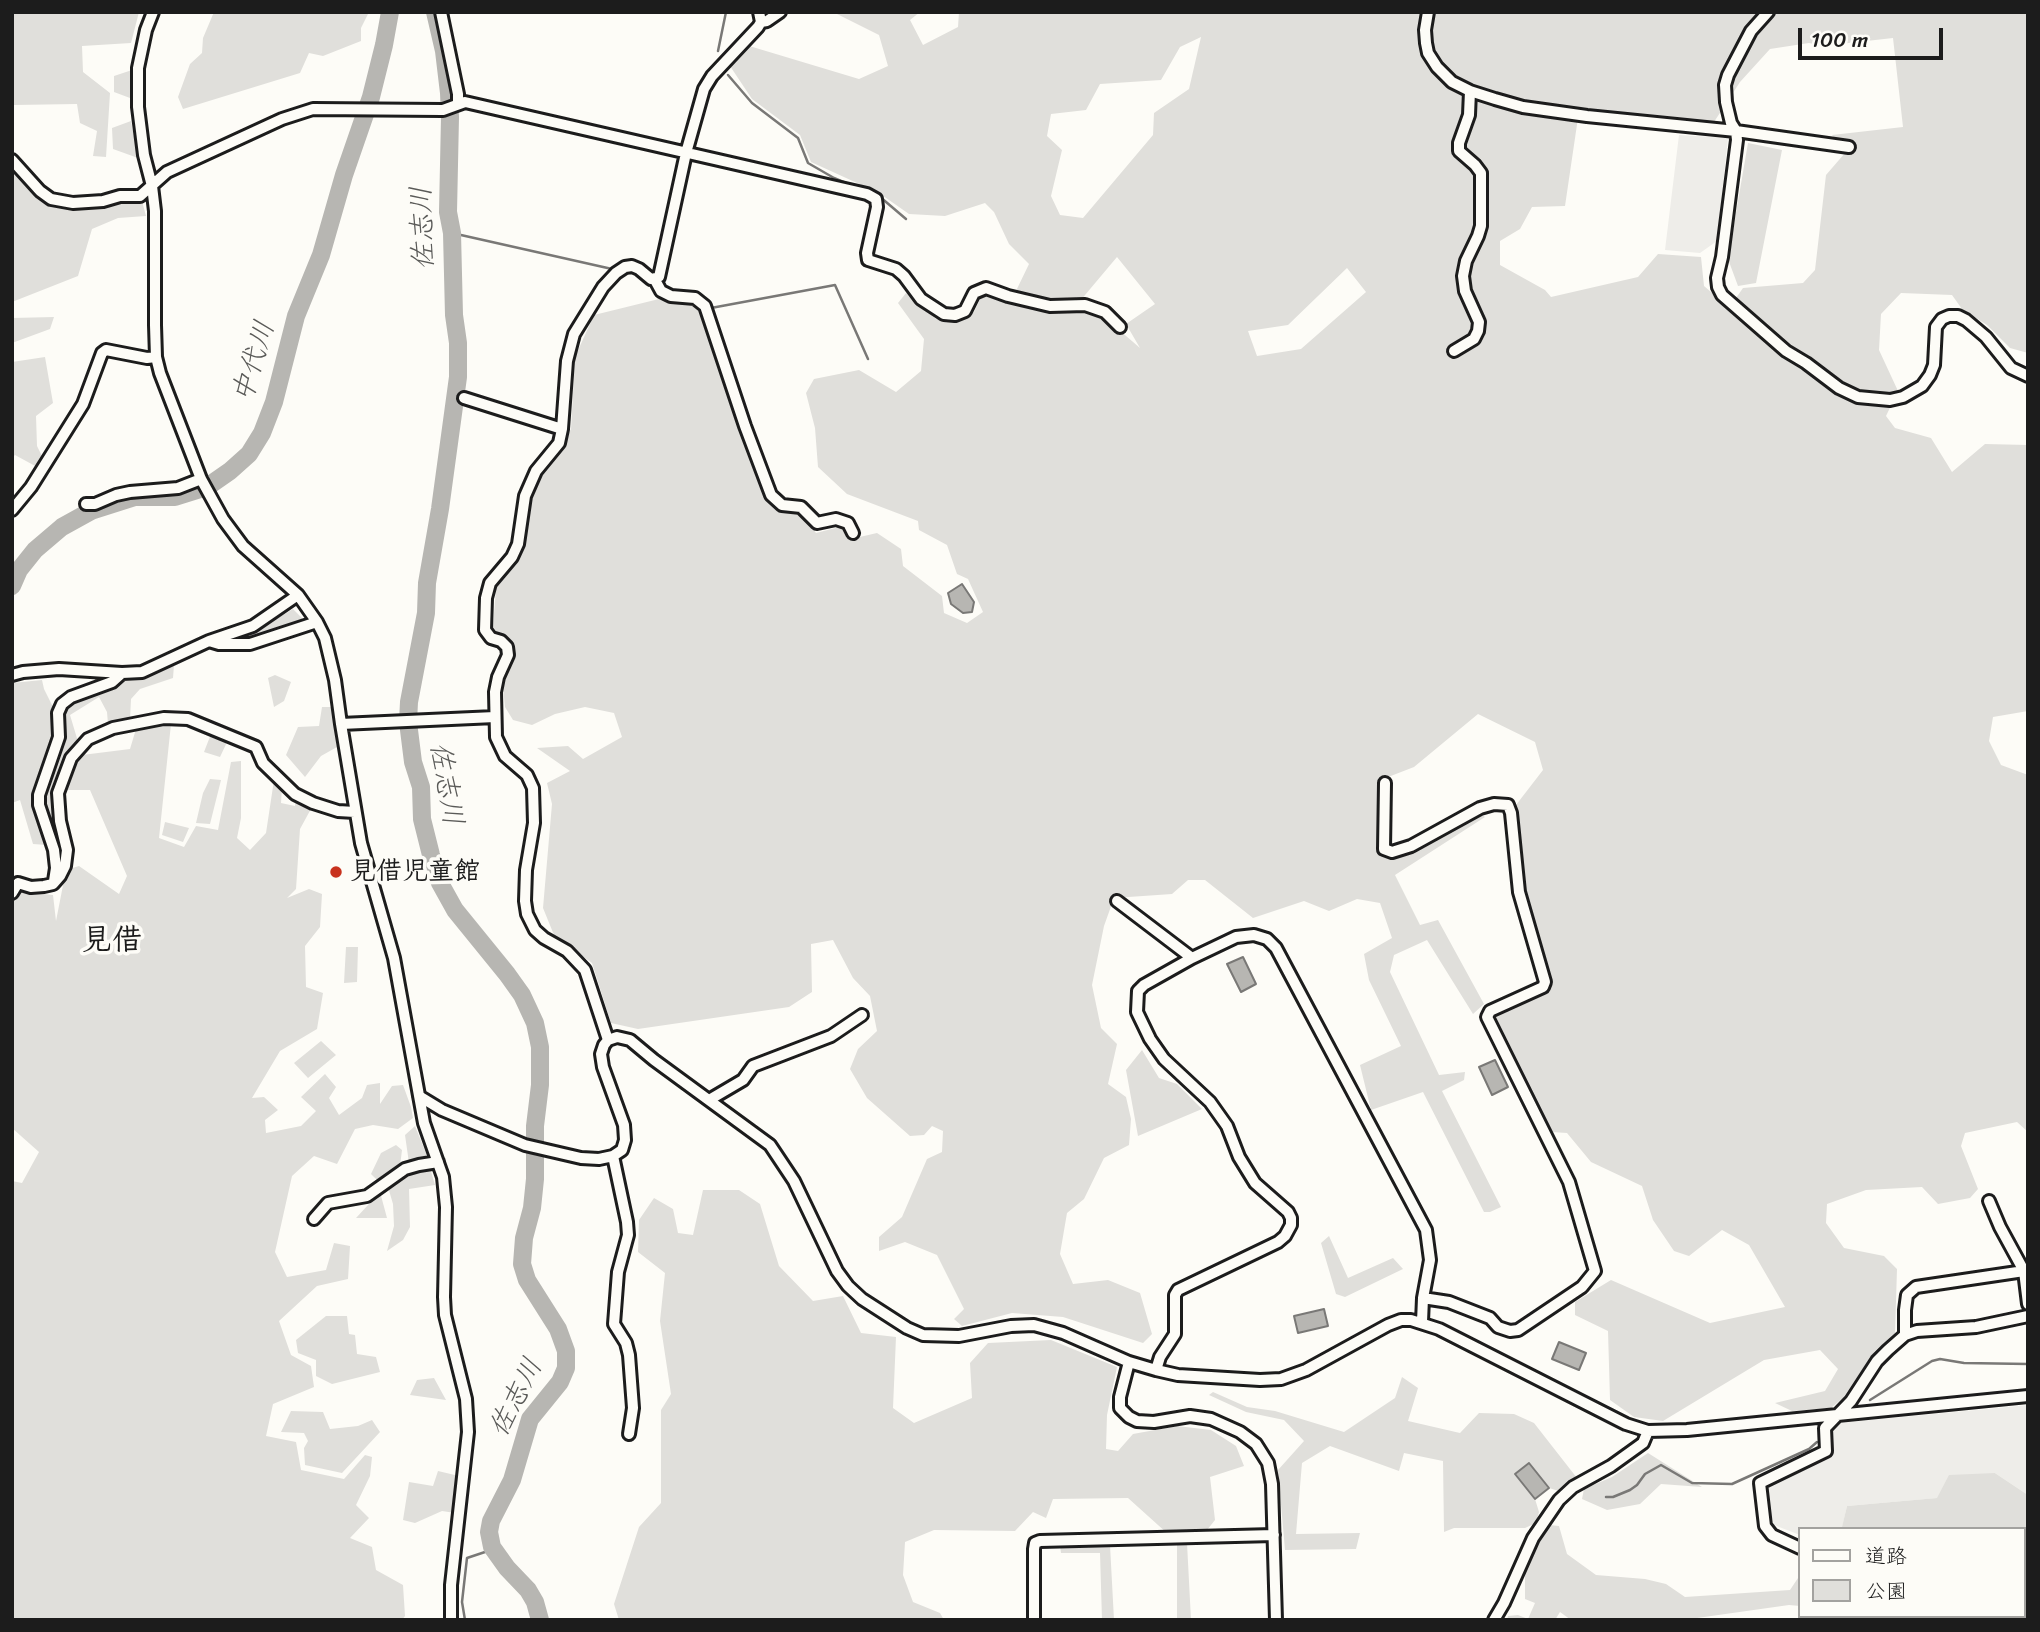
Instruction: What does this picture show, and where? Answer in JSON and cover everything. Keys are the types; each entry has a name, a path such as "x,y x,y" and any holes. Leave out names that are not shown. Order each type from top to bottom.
{"street":[{"path":"153,12 146,30 138,68 138,107 155,211 156,356 160,373 201,479 223,519 243,546 298,595 317,622 331,657 361,844 394,958 424,1123 443,1177 446,1207 445,1315 466,1399 468,1432 451,1585 451,1620"},
{"path":"441,12 458,103"},
{"path":"655,279 660,274 686,153 704,89 712,76 758,27 760,17 767,21 780,12"},
{"path":"1428,12 1425,30 1428,52 1452,82 1469,91 1540,110 1736,131 1849,147"},
{"path":"1768,12 1751,31 1725,85 1726,102 1737,140 1726,231 1717,278 1723,295 1786,351 1839,388 1858,397 1890,400 1903,397 1922,386 1934,365 1936,327 1942,319 1949,316 1966,320 1986,337 2011,368 2028,376"},
{"path":"1454,351 1474,339 1479,322 1465,290 1463,276 1466,261 1481,226 1481,173 1460,151 1459,143 1469,116 1469,91"},
{"path":"12,160 40,191 51,198 73,202 103,201 120,196 140,196 167,172 282,119 313,109 443,110 465,102 867,194 876,198 877,206 867,253 868,260 896,270 904,276 920,299 944,314 955,315 965,311 974,293 986,288 1050,306 1085,305 1105,312 1120,327"},
{"path":"608,1040 585,970 575,958 535,930 527,914 526,870 534,823 533,788 527,775 500,748 496,737 496,685 508,655 507,648 501,641 491,638 485,631 486,598 490,583 512,557 518,544 525,496 536,471 559,443 567,360 574,334 603,287 616,273 632,266 645,276 655,279 661,291 671,296 695,298 705,306 771,495 782,505 801,507 817,523 836,519 849,523 853,533"},
{"path":"12,510 31,487 83,404 102,353 106,350 147,358 156,356"},
{"path":"464,398 562,429"},
{"path":"86,504 95,504 116,495 178,488 201,479"},
{"path":"12,675 59,669 122,673 142,671 209,640 253,626 298,595"},
{"path":"209,640 219,644 250,644 317,622"},
{"path":"53,884 56,868 54,850 40,805 40,795 59,737 58,713 62,704 71,698 112,682 122,673"},
{"path":"341,724 495,717"},
{"path":"12,893 18,883 31,887 53,884 65,866 67,850 60,821 58,793 71,758 88,739 113,728 164,718 188,719 256,747 263,763 295,794 338,811 355,812"},
{"path":"1385,783 1384,849 1392,852 1411,846 1480,808 1494,804 1508,805 1519,892 1545,982 1543,987 1490,1011 1487,1017 1569,1182 1595,1271 1581,1287 1518,1330 1510,1331 1498,1327 1490,1318 1449,1302 1423,1298"},
{"path":"1117,901 1192,958"},
{"path":"1156,1370 1160,1357 1175,1334 1175,1295 1178,1290 1278,1242 1285,1236 1291,1224 1288,1212 1255,1183 1239,1157 1227,1126 1210,1102 1164,1059 1150,1039 1138,1012 1138,991 1144,985 1236,937 1254,935 1267,939 1276,948 1426,1230 1430,1260 1422,1322"},
{"path":"709,1100 743,1080 753,1066 831,1036 862,1015"},
{"path":"419,1096 442,1111 525,1145 581,1158 613,1156 622,1150 625,1140 624,1125 603,1067 601,1054 608,1040 617,1037 630,1040 770,1145 794,1181 837,1271 848,1286 862,1299 907,1328 923,1335 959,1335 1034,1325 1156,1370 1178,1375 1260,1380 1281,1379 1306,1370 1401,1320 1422,1322 1626,1424 1648,1431 1687,1430 2028,1396"},
{"path":"613,1156 628,1235 618,1272 614,1324 626,1343 629,1355 633,1408 629,1434"},
{"path":"314,1219 328,1203 367,1196 405,1169 438,1162"},
{"path":"1989,1201 2024,1271 2028,1304"},
{"path":"1905,1335 1907,1295 1916,1287 2024,1271"},
{"path":"1798,1547 1772,1535 1766,1525 1760,1483 1826,1451 1825,1428 1851,1401 1878,1361 1905,1335 1976,1327 2028,1316"},
{"path":"1129,1362 1120,1397 1120,1408 1129,1418 1154,1422 1190,1416 1211,1419 1240,1432 1256,1444 1268,1462 1272,1484 1276,1620"},
{"path":"1494,1620 1533,1538 1553,1508 1573,1487 1611,1466 1643,1443 1648,1431"},
{"path":"1034,1620 1034,1549 1035,1543 1040,1541 1274,1535"}],"shaded area":[{"path":"1679,135 1728,138 1717,241 1700,253 1665,250"},
{"path":"962,584 974,602 972,612 963,613 951,604 948,593"},
{"path":"1243,957 1256,984 1241,992 1227,964"},
{"path":"1495,1060 1508,1087 1492,1095 1479,1067"},
{"path":"1324,1309 1328,1326 1298,1333 1294,1316"},
{"path":"1559,1342 1586,1353 1579,1370 1552,1359"},
{"path":"2028,1405 2028,1495 1995,1473 1938,1498 1847,1506 1842,1527 1798,1527 1798,1534 1774,1525 1765,1491 1768,1481 1831,1452 1829,1424"},
{"path":"1529,1463 1549,1488 1535,1499 1515,1474"}],"green space":[{"path":"12,12 139,12 131,43 82,46 83,72 110,93 106,157 93,156 97,131 80,123 77,104 14,105 12,123"},
{"path":"214,12 369,12 361,28 361,41 323,56 309,53 300,73 183,109 178,97 190,64 202,53 203,38"},
{"path":"833,12 920,12 910,20 923,45 958,27 959,12 2028,12 2028,353 2010,348 1987,325 1962,309 1952,295 1901,293 1881,314 1879,350 1898,391 1886,416 1895,428 1931,438 1952,472 1985,444 2028,445 2028,711 1993,717 1989,741 2001,765 2028,775 2028,1132 2017,1122 1965,1133 1961,1146 1978,1189 1970,1198 1938,1204 1922,1187 1866,1190 1827,1204 1826,1223 1844,1248 1884,1256 1897,1269 1895,1333 1875,1351 1843,1398 1831,1408 1792,1411 1775,1403 1825,1391 1838,1369 1820,1350 1764,1360 1663,1421 1634,1417 1610,1400 1608,1331 1575,1315 1575,1302 1611,1280 1710,1323 1785,1307 1749,1245 1722,1230 1689,1256 1674,1251 1653,1220 1642,1186 1591,1162 1567,1133 1552,1132 1494,1021 1496,1014 1549,986 1524,892 1516,805 1543,770 1535,742 1478,714 1414,767 1383,779 1379,845 1402,855 1478,812 1485,817 1395,875 1420,925 1438,920 1484,1004 1473,1014 1427,940 1394,955 1390,972 1439,1075 1465,1072 1464,1080 1442,1091 1501,1207 1484,1212 1423,1092 1371,1110 1360,1065 1401,1046 1369,980 1364,954 1392,938 1380,903 1357,899 1329,911 1304,901 1253,918 1205,880 1188,880 1172,894 1114,898 1104,926 1092,985 1101,1028 1117,1044 1108,1084 1126,1097 1131,1119 1129,1145 1104,1158 1084,1199 1067,1213 1060,1254 1073,1284 1108,1280 1140,1293 1152,1334 1143,1343 1063,1317 1012,1313 962,1326 954,1319 964,1309 937,1255 905,1242 879,1251 879,1237 902,1217 927,1159 942,1152 943,1131 932,1126 924,1135 910,1136 867,1098 850,1069 858,1049 877,1031 870,996 853,978 833,940 811,944 812,992 789,1007 638,1029 611,1023 592,963 554,935 543,908 552,804 547,783 570,771 537,748 568,746 583,759 622,737 614,713 585,707 555,714 532,725 513,720 505,707 503,687 511,650 493,627 496,588 517,562 527,525 531,489 555,458 571,429 575,357 594,315 659,299 698,305 764,494 780,512 801,514 816,533 843,526 851,539 877,533 901,549 903,566 942,596 944,613 967,623 983,612 968,579 957,574 947,545 919,530 918,521 847,494 818,467 815,428 806,393 814,379 859,370 896,392 921,371 924,339 898,303 906,293 936,319 956,322 974,312 983,293 1048,310 1082,311 1103,316 1140,348 1126,324 1155,304 1117,257 1080,301 1053,302 1015,293 1029,264 1009,244 994,212 985,203 945,216 909,214 879,193 811,162 800,135 752,99 728,63 746,45 859,79 888,66 879,35","holes":["1201,37 1189,89 1154,113 1153,135 1083,218 1060,215 1051,196 1062,150 1047,136 1051,114 1086,110 1100,84 1161,80 1180,47","1893,38 1903,127 1832,135 1845,153 1826,175 1815,270 1803,283 1743,288 1736,298 1781,352 1704,286 1701,257 1658,254 1638,277 1551,297 1545,290 1500,265 1500,241 1520,229 1532,207 1565,206 1579,111 1714,122 1740,82 1770,49 1809,43 1822,46","1347,268 1366,292 1301,349 1257,356 1248,331 1288,325"]},
{"path":"132,70 130,98 114,92 114,76"},
{"path":"131,121 138,158 113,149 112,128"},
{"path":"1748,143 1782,150 1756,283 1738,286 1728,259"},
{"path":"12,165 45,201 74,208 124,200 142,201 146,216 118,218 92,229 78,276 12,302"},
{"path":"54,317 50,329 12,343 12,318"},
{"path":"45,357 53,403 36,416 37,446 43,458 37,467 15,455 12,458 12,362"},
{"path":"293,609 305,621 254,638 236,638 255,632"},
{"path":"174,665 173,678 140,689 131,699 130,719 108,724 107,712 99,697 70,715 82,755 130,749 136,729 171,724 159,838 184,847 196,826 218,830 231,762 241,761 241,818 237,838 250,850 266,833 274,780 282,787 281,803 295,806 296,798 312,807 300,829 296,889 287,898 309,889 322,894 320,927 305,946 306,987 323,993 317,1029 280,1051 252,1098 264,1097 278,1110 265,1120 266,1133 301,1126 316,1111 301,1097 325,1074 336,1087 329,1098 339,1115 362,1098 367,1085 380,1083 380,1104 392,1086 403,1085 411,1107 413,1118 398,1129 373,1125 355,1129 337,1164 314,1156 292,1176 275,1252 287,1277 326,1270 334,1243 350,1246 348,1279 317,1286 279,1321 291,1355 311,1366 314,1387 273,1404 266,1436 296,1442 301,1470 344,1479 365,1455 372,1457 370,1476 356,1505 369,1518 350,1538 372,1547 376,1570 403,1585 405,1616 402,1620 12,1620 12,1181 22,1183 39,1152 12,1128 12,900 17,891 53,895 56,921 66,870 79,866 119,894 127,876 90,790 63,790 54,798 56,829 47,845 33,844 20,800 12,803 12,683 42,680 54,709 53,736 36,783 45,795 61,742 60,698 102,679 139,679"},
{"path":"275,675 291,682 284,701 274,707 268,678"},
{"path":"322,707 332,707 337,747 321,756 305,777 286,755 298,727 319,726"},
{"path":"211,734 228,740 220,757 204,752"},
{"path":"210,779 221,780 210,824 196,823 203,793"},
{"path":"165,822 189,828 183,842 162,835"},
{"path":"346,947 358,947 357,982 344,983"},
{"path":"321,1041 336,1055 308,1078 294,1063"},
{"path":"1142,1050 1159,1078 1177,1084 1202,1109 1138,1136 1126,1070"},
{"path":"415,1126 428,1158 409,1163 405,1135"},
{"path":"396,1145 402,1150 400,1166 379,1182 371,1174 381,1153"},
{"path":"430,1168 435,1185 409,1189 410,1227 403,1240 387,1251 394,1226 393,1204 388,1187 403,1173"},
{"path":"703,1190 739,1190 760,1204 779,1266 813,1301 843,1296 861,1333 896,1337 893,1408 914,1423 972,1398 970,1363 988,1343 1051,1340 1117,1367 1107,1415 1106,1449 1118,1451 1133,1434 1177,1426 1211,1430 1236,1446 1244,1466 1210,1477 1215,1520 1207,1530 1168,1534 1128,1498 1053,1499 1046,1518 1033,1512 1015,1531 934,1530 905,1542 903,1575 913,1602 940,1613 944,1620 619,1620 614,1604 639,1527 661,1503 661,1410 671,1394 660,1321 665,1273 638,1252 639,1220 654,1198 673,1209 678,1233 693,1235"},
{"path":"380,1192 387,1218 356,1218"},
{"path":"1329,1236 1348,1278 1393,1258 1403,1269 1345,1297 1336,1294 1321,1243"},
{"path":"326,1316 347,1316 349,1334 355,1335 357,1354 376,1357 380,1372 332,1384 316,1376 316,1360 298,1353 296,1340"},
{"path":"1402,1377 1418,1388 1408,1421 1460,1433 1479,1413 1514,1414 1534,1423 1577,1478 1562,1492 1549,1488 1529,1463 1515,1475 1535,1499 1539,1512 1536,1523 1525,1528 1454,1528 1444,1532 1443,1461 1404,1453 1399,1471 1330,1446 1302,1463 1296,1534 1360,1533 1356,1549 1285,1550 1278,1470 1304,1441 1284,1420 1246,1412 1209,1395 1213,1392 1247,1407 1275,1411 1344,1432 1395,1398"},
{"path":"434,1378 446,1400 410,1395 417,1380"},
{"path":"291,1411 323,1412 330,1429 358,1426 372,1420 380,1432 342,1473 305,1465 304,1448 308,1441 304,1433 281,1432"},
{"path":"1648,1453 1702,1487 1661,1484 1640,1504 1607,1510 1582,1499 1584,1489 1612,1477"},
{"path":"438,1471 459,1476 455,1513 442,1511 415,1523 403,1520 409,1482 433,1486"},
{"path":"1995,1473 2028,1495 2028,1527 1842,1527 1847,1506 1937,1498 1949,1475"},
{"path":"1549,1525 1559,1526 1567,1554 1596,1575 1645,1579 1666,1584 1685,1597 1790,1590 1798,1578 1798,1606 1683,1620 1571,1620 1560,1612 1555,1620 1507,1620 1508,1616 1518,1615 1528,1619 1535,1603 1525,1599 1525,1568"},
{"path":"1177,1543 1187,1543 1191,1620 1177,1620"},
{"path":"1060,1545 1110,1545 1114,1620 1102,1620 1100,1553 1061,1553"},
{"path":"1922,1618 2018,1618 2018,1620"}],"waterway":[{"name":"中代川","path":"12,586 19,570 35,550 62,527 91,511 135,497 175,497 207,487 249,454 262,433 274,402 296,316 321,255 344,175 371,97 390,12"},
{"name":"佐志川","path":"435,12 444,51 449,93 448,212 452,233 458,377 427,583 426,613 409,702 408,722 413,762 421,787 422,819 440,883 455,910 522,995 535,1023 540,1047 535,1179 522,1264 527,1280 558,1329 566,1351 566,1368 560,1382 530,1419 512,1480 491,1521 489,1532 492,1547 528,1590 540,1620"},
{"path":"718,51 726,12"},
{"path":"728,75 752,103 798,138 808,163 853,186"},
{"path":"879,196 906,219"},
{"path":"452,233 612,269 616,267"},
{"path":"709,307 835,285 868,359"},
{"path":"1870,1400 1932,1361 1940,1359 1964,1363 2028,1364"},
{"path":"1606,1497 1630,1490 1645,1474 1661,1465 1692,1483 1732,1484 1809,1449 1817,1442"},
{"path":"465,1620 462,1602 467,1558 492,1547"}],"place":[{"name":"見借児童館","path":"336,872"}],"district":[{"name":"見借","path":"112,941"}]}
